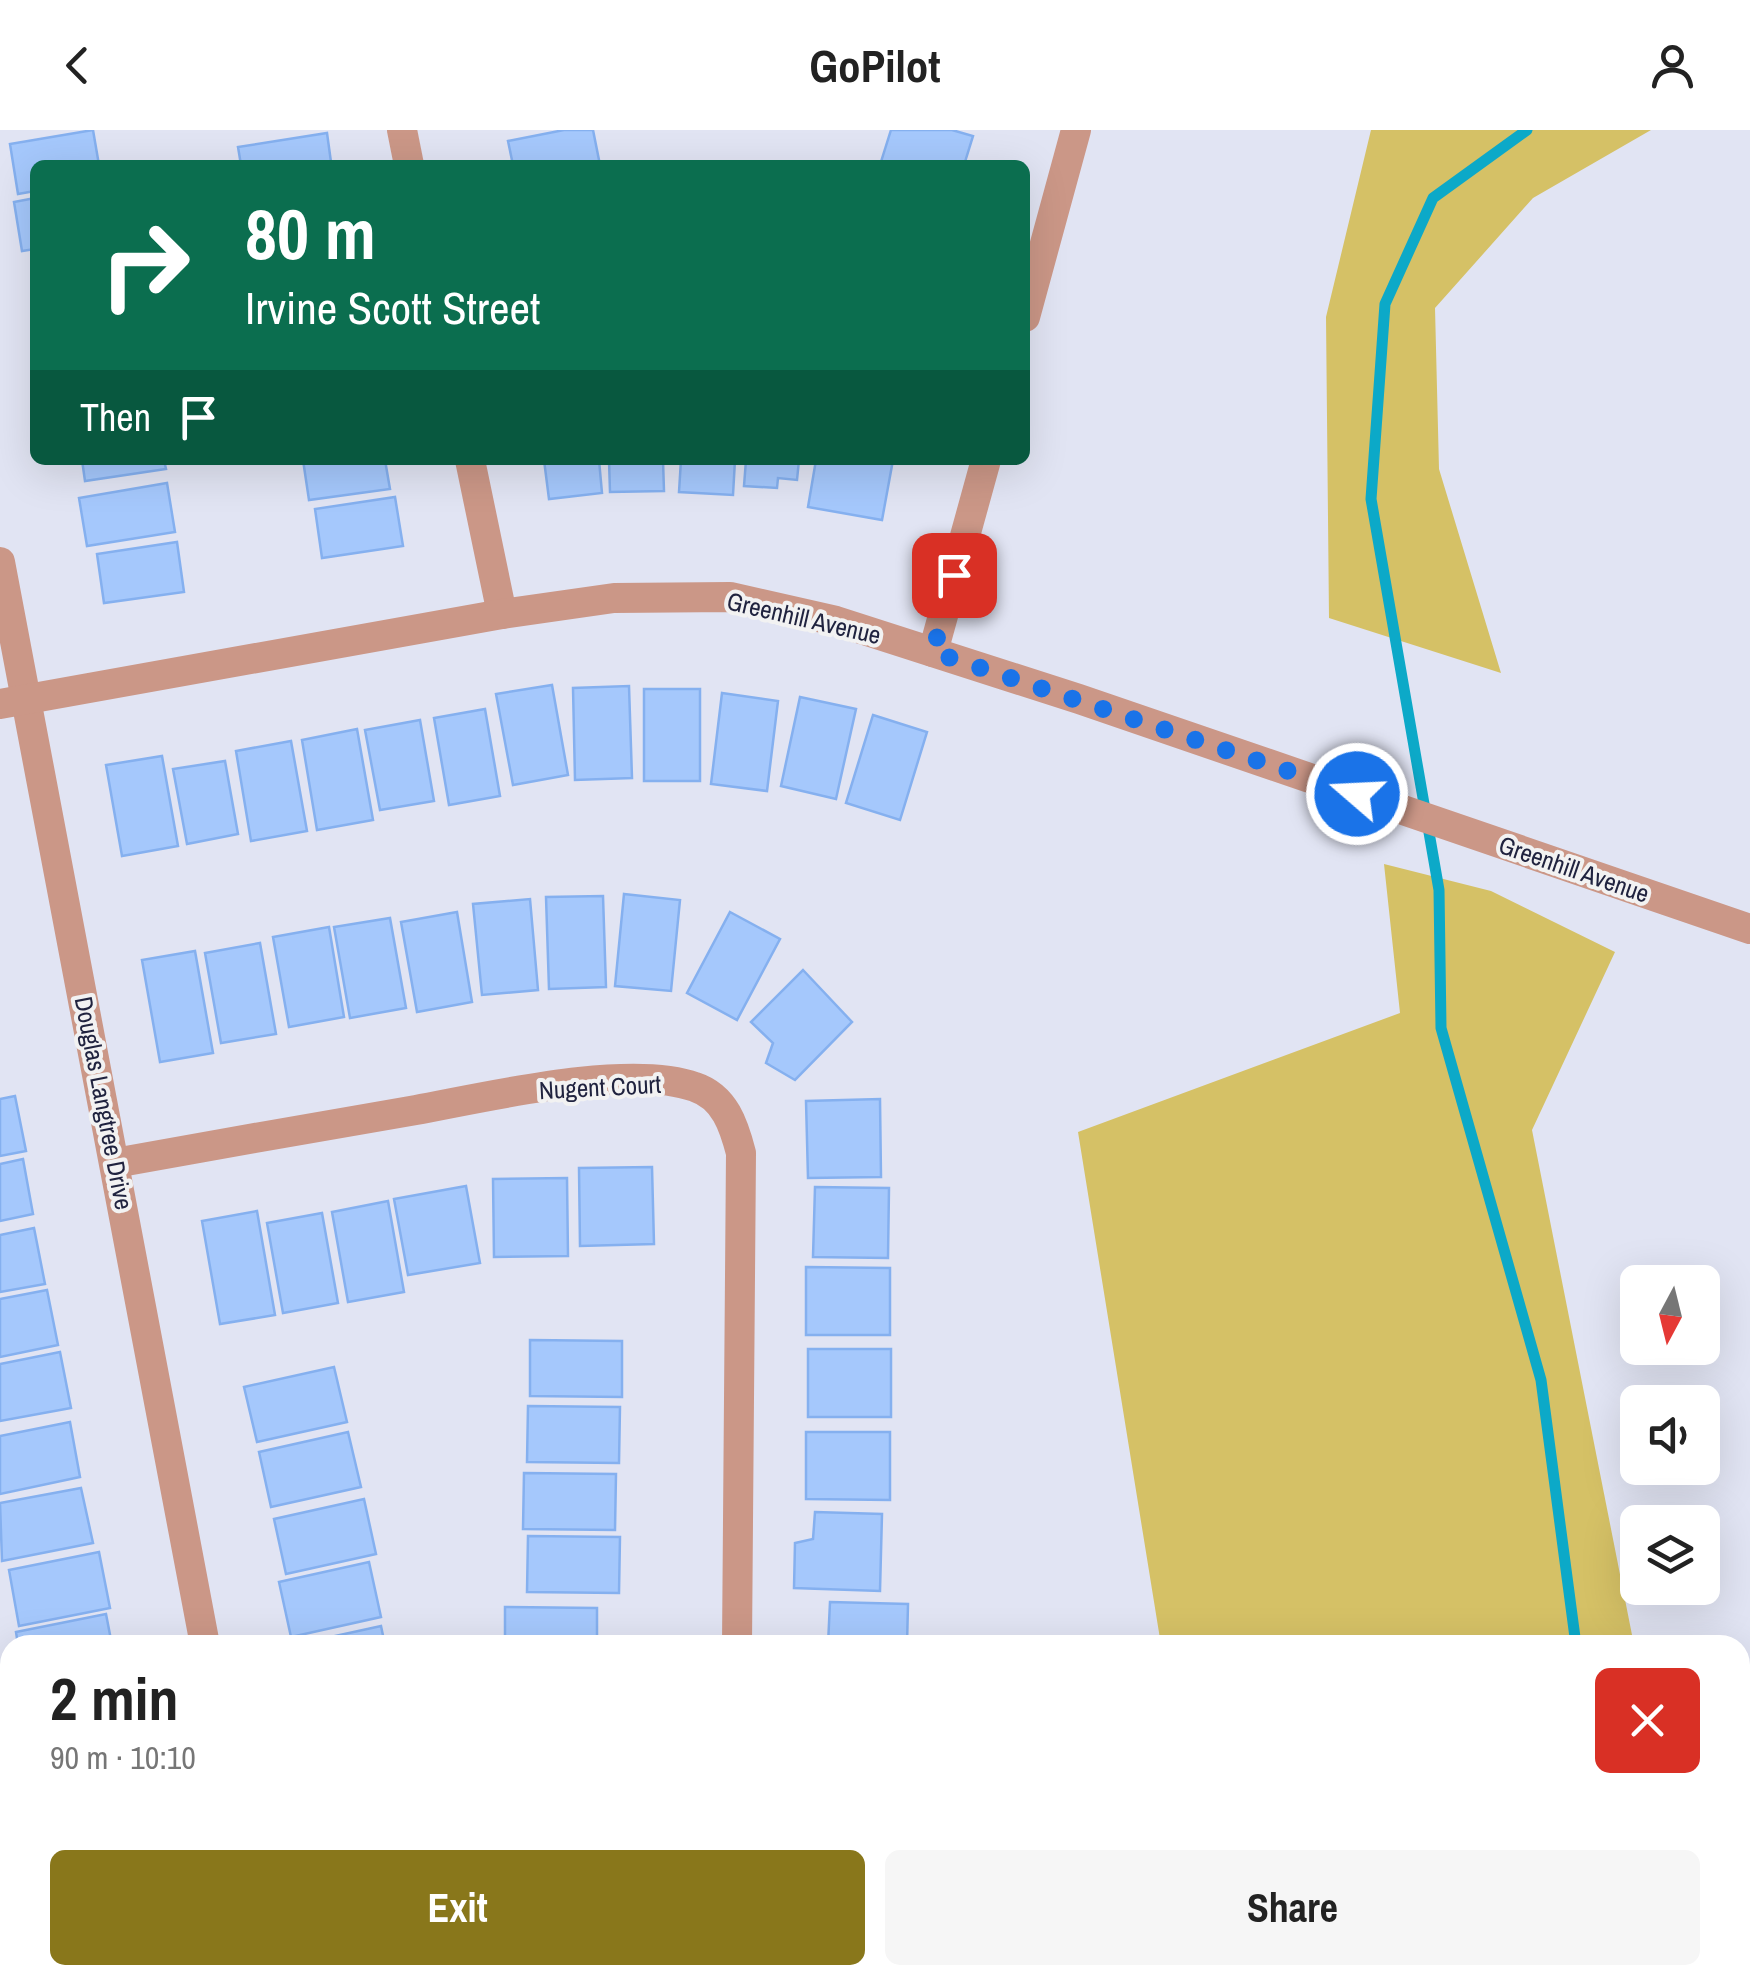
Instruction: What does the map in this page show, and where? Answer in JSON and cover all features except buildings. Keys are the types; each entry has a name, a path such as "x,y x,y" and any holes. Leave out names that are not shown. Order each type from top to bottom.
{"street":[{"path":"402,130 408,160"},
{"path":"1030,299 1076,130"},
{"path":"471,465 502,614"},
{"path":"933,652 985,465"},
{"name":"Douglas Langtree Drive","path":"0,562 13,702 115,1162 204,1635"},
{"name":"Greenhill Avenue","path":"13,702 502,614 614,598 730,597 836,622 933,652 1750,929"},
{"name":"Nugent Court","path":"115,1162 565,1084 659,1081 696,1087 717,1100 734,1123 741,1153 737,1635"}],"shaded area":[{"path":"1371,130 1651,130 1533,198 1435,308 1439,469 1501,673 1329,618 1326,317"},
{"path":"1384,864 1491,891 1615,952 1532,1130 1620,1574 1620,1605 1626,1605 1632,1635 1159,1635 1078,1132 1400,1013"}],"waterway":[{"path":"1527,130 1433,198 1385,304 1371,499 1439,890 1441,1028 1541,1380 1575,1635"}],"route":[{"path":"954,575 933,652 1357,794"}]}
